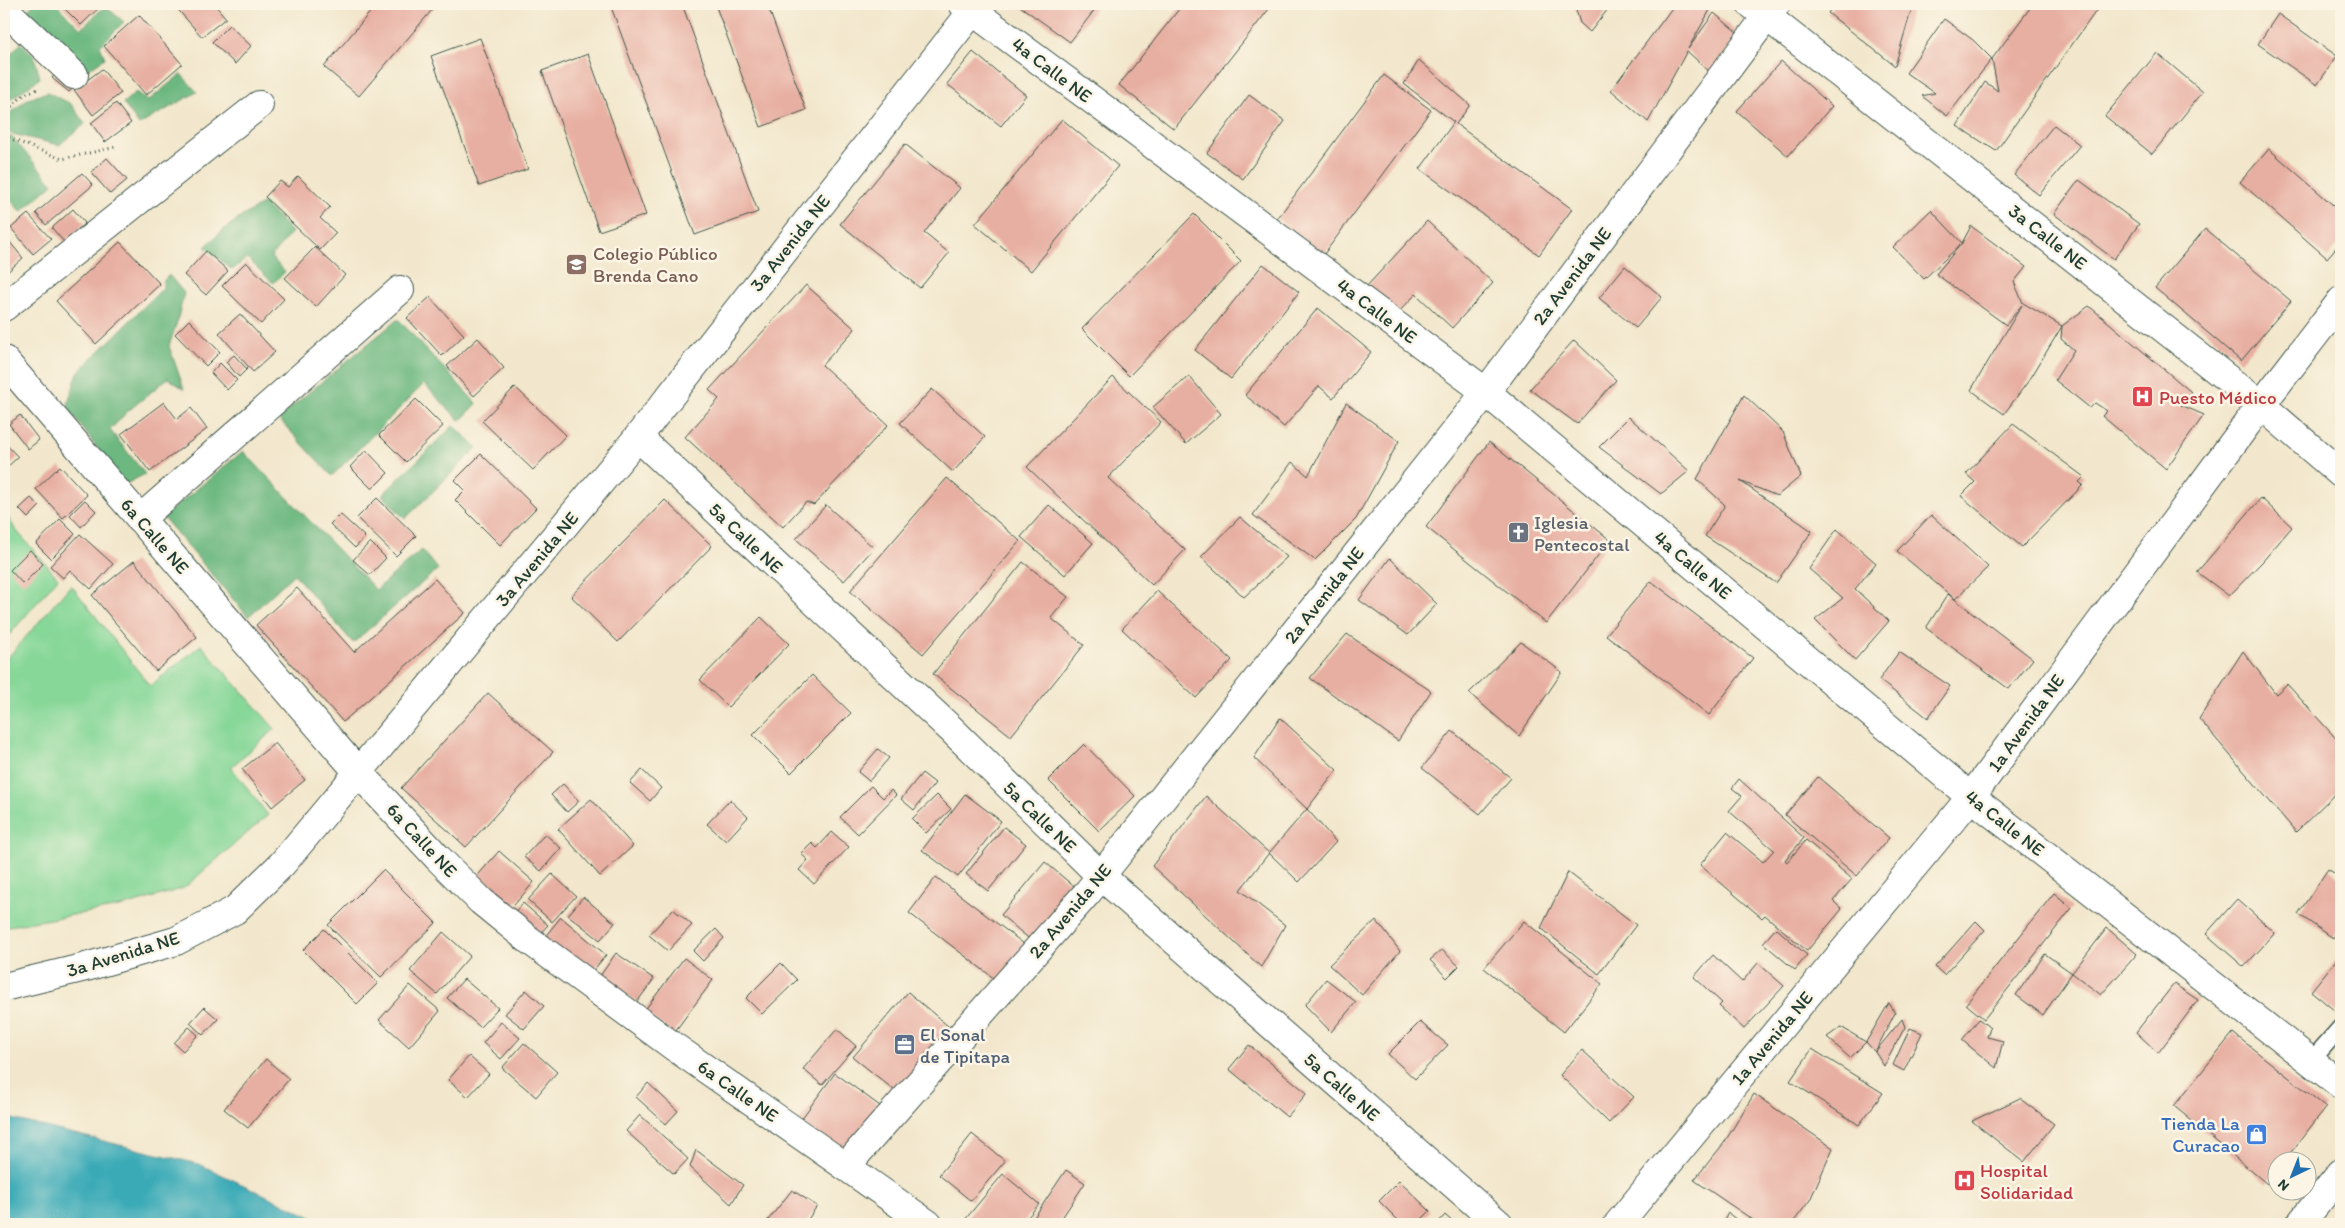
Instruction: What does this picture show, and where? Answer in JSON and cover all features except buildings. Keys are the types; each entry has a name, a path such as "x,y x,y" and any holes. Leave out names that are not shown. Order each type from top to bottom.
{"street":[{"name":"4a Calle NE","path":"971,6 1486,392 1971,797 2341,1085"},
{"name":"3a Avenida NE","path":"4,986 86,967 176,941 235,910 282,864 638,437 971,6"},
{"name":"2a Avenida NE","path":"846,1166 1101,876 1486,392 1765,8"},
{"name":"3a Calle NE","path":"1765,8 2261,406 2341,474"},
{"path":"4,9 74,75"},
{"path":"4,307 259,105"},
{"path":"140,519 400,290"},
{"name":"1a Avenida NE","path":"1618,1224 1971,797 2341,301"},
{"name":"6a Calle NE","path":"4,360 358,771 438,858 481,901 501,918 673,1046 928,1224"},
{"name":"5a Calle NE","path":"638,437 952,730 1101,876 1499,1224"},
{"path":"2300,1224 2341,1173"}],"lane":[{"path":"2311,1061 2341,1028"}],"path":[{"path":"4,113 25,94 49,84"},
{"path":"4,136 62,159 116,147"}],"green space":[{"path":"34,4 56,4 81,29 105,6 124,22 100,46 105,58 82,74 21,16"},
{"path":"21,43 34,56 40,78 4,104 4,61"},
{"path":"181,74 197,92 139,125 123,103 136,92 148,101"},
{"path":"47,92 71,104 85,124 59,145 4,132 4,119 26,100"},
{"path":"11,136 53,184 21,212 4,193 4,142"},
{"path":"264,203 292,232 271,257 285,272 273,283 247,258 232,270 205,247 233,223"},
{"path":"169,275 184,293 169,346 184,389 168,378 127,412 110,430 145,474 124,485 67,407 78,372 163,288 163,281"},
{"path":"398,319 477,404 460,421 424,384 332,476 278,418"},
{"path":"454,425 477,448 405,519 382,495"},
{"path":"243,451 376,590 421,550 438,569 353,643 294,574 248,617 163,517"},
{"path":"4,510 15,529 58,578 4,641"},
{"path":"71,585 150,686 201,645 275,729 231,767 268,815 184,888 125,906 4,927 4,662"}],"water":[{"path":"4,1117 199,1164 327,1224 4,1224"}],"place":[{"name":"Colegio Público Brenda Cano","path":"577,264"},
{"name":"Puesto Médico","path":"2143,397"},
{"name":"Iglesia Pentecostal","path":"1518,533"},
{"name":"El Sonal de Tipitapa","path":"904,1045"},
{"name":"Tienda La Curacao","path":"2256,1134"},
{"name":"Hospital Solidaridad","path":"1964,1181"}]}
